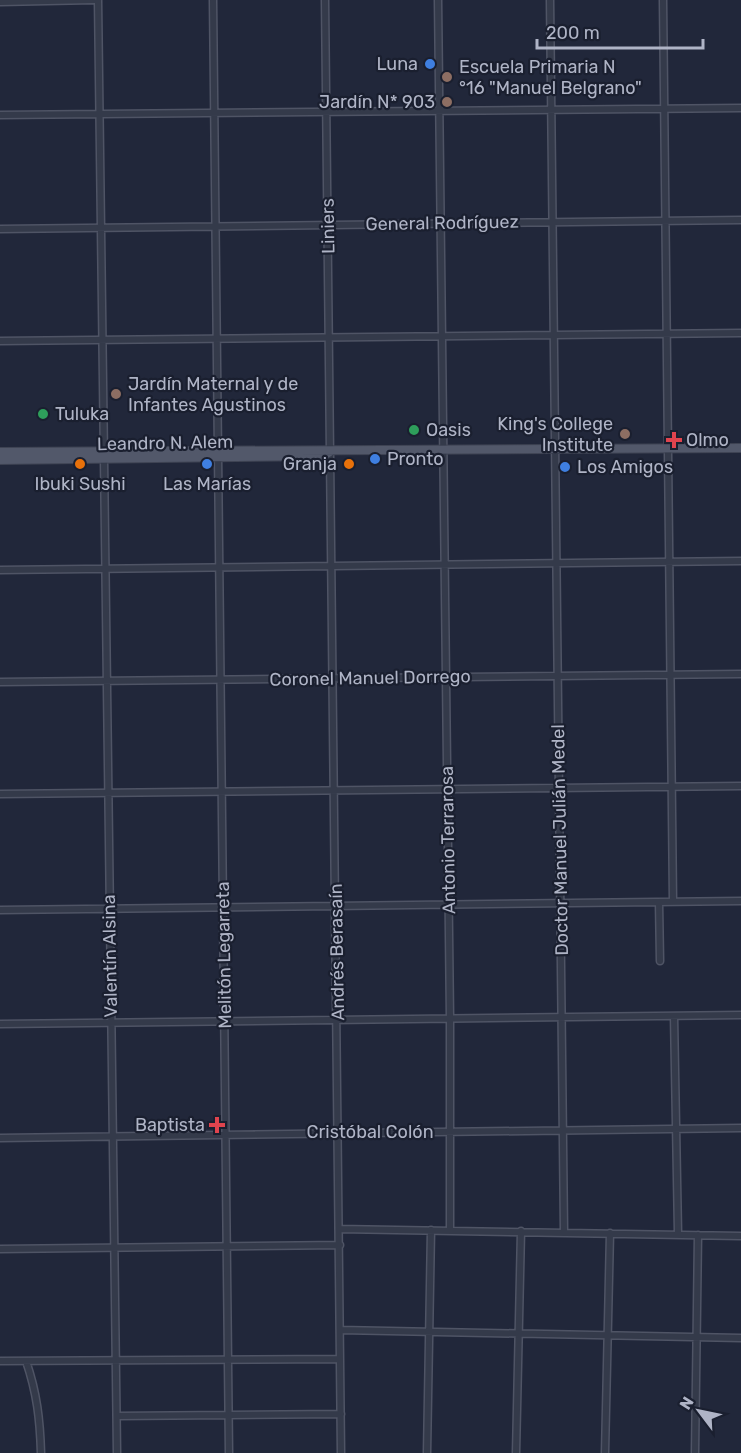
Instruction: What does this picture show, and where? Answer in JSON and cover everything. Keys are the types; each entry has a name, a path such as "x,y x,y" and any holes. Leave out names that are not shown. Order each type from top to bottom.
{"main road":[{"name":"Leandro N. Alem","path":"0,460 219,454 324,456 330,452 443,449 741,448"},
{"name":"Leandro N. Alem","path":"0,452 104,456"}],"street":[{"path":"0,2 96,0"},
{"name":"Valentín Alsina","path":"96,0 101,114 104,569 117,1453"},
{"name":"Melitón Legarreta","path":"213,0 230,1453"},
{"name":"Liniers","path":"325,0 330,452"},
{"name":"Antonio Terrarosa","path":"438,0 448,789 450,1230"},
{"name":"Doctor Manuel Julián Medel","path":"550,0 564,1231"},
{"path":"663,0 673,902"},
{"path":"0,115 741,108"},
{"name":"General Rodríguez","path":"0,229 741,220"},
{"path":"0,341 741,333"},
{"name":"Andrés Berasaín","path":"330,452 337,906 341,1453"},
{"path":"0,570 741,561"},
{"name":"Coronel Manuel Dorrego","path":"0,682 106,683 741,674"},
{"path":"0,794 741,786"},
{"path":"0,909 741,901"},
{"path":"659,902 660,961"},
{"path":"0,1024 741,1015"},
{"path":"674,1016 678,1233"},
{"name":"Cristóbal Colón","path":"0,1137 339,1131 741,1128"},
{"path":"339,1229 564,1231 741,1236"},
{"path":"427,1453 431,1230"},
{"path":"516,1453 520,1232"},
{"path":"605,1453 610,1233"},
{"path":"695,1453 698,1234"},
{"path":"0,1249 340,1245"},
{"path":"340,1330 741,1338"},
{"path":"0,1361 340,1359"},
{"path":"26,1361 36,1389 41,1453"},
{"path":"117,1416 341,1414"}],"place":[{"name":"Luna","path":"430,64"},
{"name":"Escuela Primaria N °16 \"Manuel Belgrano\"","path":"447,77"},
{"name":"Jardín N* 903","path":"447,102"},
{"name":"Jardín Maternal y de Infantes Agustinos","path":"116,394"},
{"name":"Tuluka","path":"43,414"},
{"name":"Oasis","path":"414,430"},
{"name":"King's College Institute","path":"625,434"},
{"name":"Olmo","path":"674,440"},
{"name":"Pronto","path":"375,459"},
{"name":"Ibuki Sushi","path":"80,464"},
{"name":"Las Marías","path":"207,464"},
{"name":"Granja","path":"349,464"},
{"name":"Los Amigos","path":"565,467"},
{"name":"Baptista","path":"217,1125"}]}
